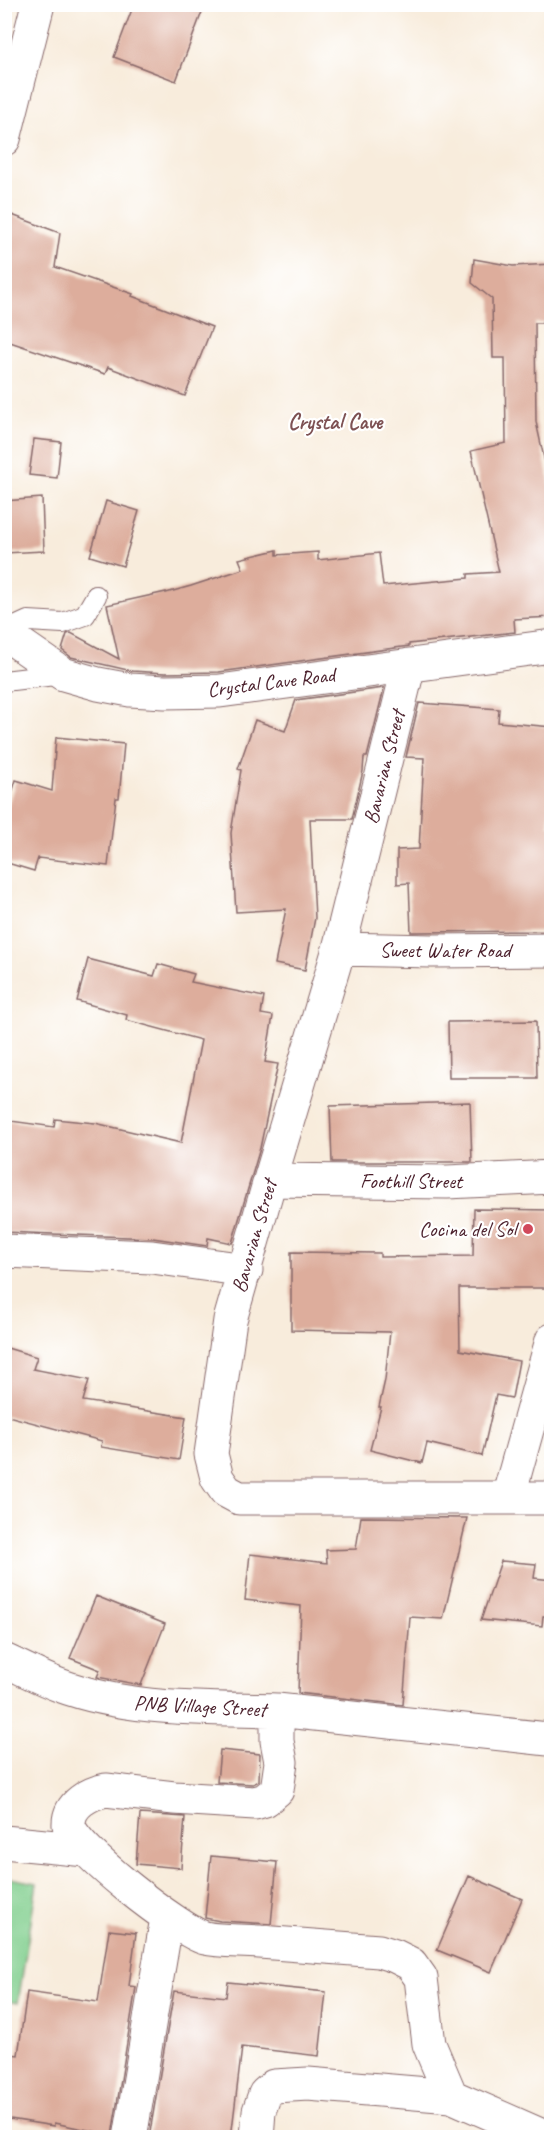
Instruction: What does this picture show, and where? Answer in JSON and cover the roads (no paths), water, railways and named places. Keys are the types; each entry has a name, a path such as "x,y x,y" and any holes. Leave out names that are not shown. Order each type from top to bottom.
{"street":[{"path":"4,139 38,4"},
{"name":"Crystal Cave Road","path":"4,632 63,674 130,690 165,692 220,691 552,646"},
{"name":"Bavarian Street","path":"409,665 339,949 231,1320 212,1454 217,1478 226,1491 238,1498 552,1498"},
{"name":"Sweet Water Road","path":"339,949 552,950"},
{"name":"Foothill Street","path":"270,1180 447,1182 552,1177"},
{"path":"4,1251 152,1257 246,1270"},
{"path":"508,1498 552,1340"},
{"name":"PNB Village Street","path":"4,1660 59,1685 120,1701 154,1706 277,1710 277,1741 281,1762 277,1790 265,1800 255,1803 221,1802 106,1790 91,1793 73,1809 69,1824 71,1832 86,1850 167,1918 204,1938 379,1951 411,1964 421,1978 429,2044 451,2096"},
{"path":"277,1710 548,1739"},
{"path":"4,1842 86,1850"},
{"path":"130,2138 167,1918"},
{"path":"256,2138 259,2111 265,2094 274,2086 308,2084 451,2096 547,2138"}],"lane":[{"path":"4,632 28,621 63,623 85,615 96,596"},
{"path":"4,681 63,674"}],"place":[{"name":"Cocina del Sol","path":"528,1229"}],"district":[{"name":"Crystal Cave","path":"335,421"}]}
